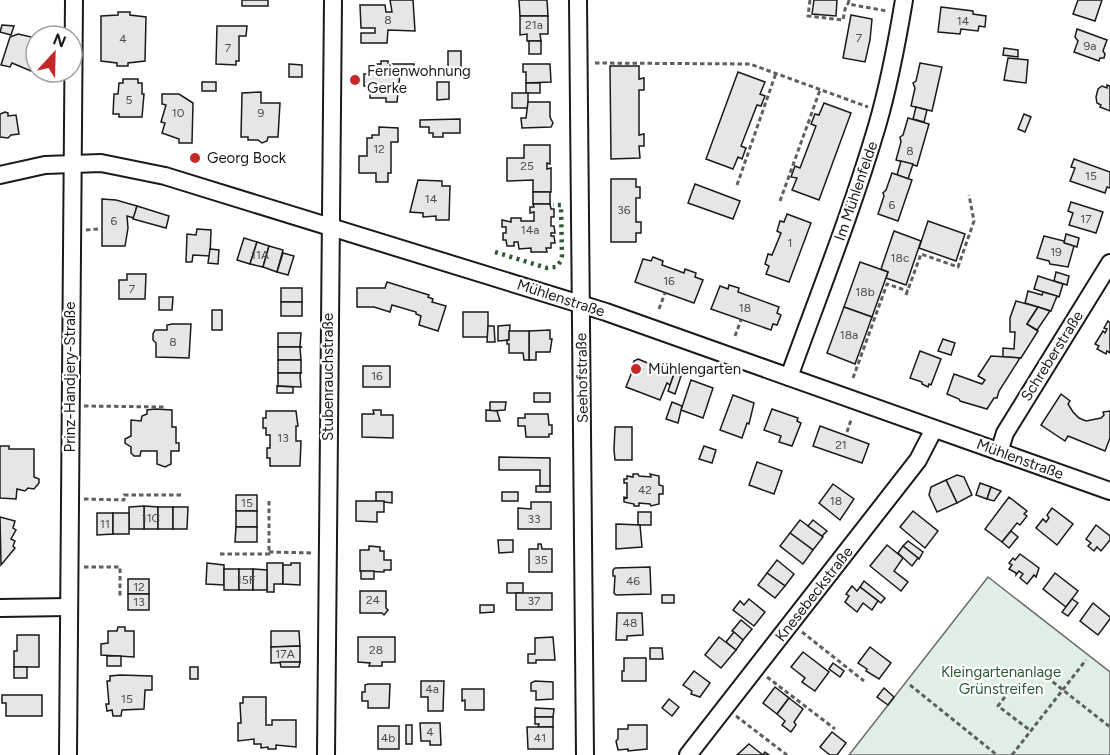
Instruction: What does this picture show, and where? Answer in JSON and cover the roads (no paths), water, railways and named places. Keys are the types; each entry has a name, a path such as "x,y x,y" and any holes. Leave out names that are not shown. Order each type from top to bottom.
{"street":[{"name":"Prinz-Handjery-Straße","path":"68,755 74,0"},
{"name":"Stubenrauchstraße","path":"326,755 333,0"},
{"name":"Seehofstraße","path":"578,0 585,755"},
{"name":"Im Mühlenfelde","path":"789,377 826,278 877,126 904,0"},
{"name":"Mühlenstraße","path":"0,175 45,165 101,163 155,173 581,304 1110,491"},
{"name":"Schreberstraße","path":"999,452 1005,433 1110,263"},
{"name":"Knesebeckstraße","path":"688,755 918,460 934,429"},
{"path":"0,608 69,607"}],"place":[{"name":"Ferienwohnung Gerke","path":"355,80"},
{"name":"Georg Bock","path":"195,158"},
{"name":"Mühlengarten","path":"636,369"}],"park label":[{"name":"Kleingartenanlage Grünstreifen","path":"1001,680"}]}
